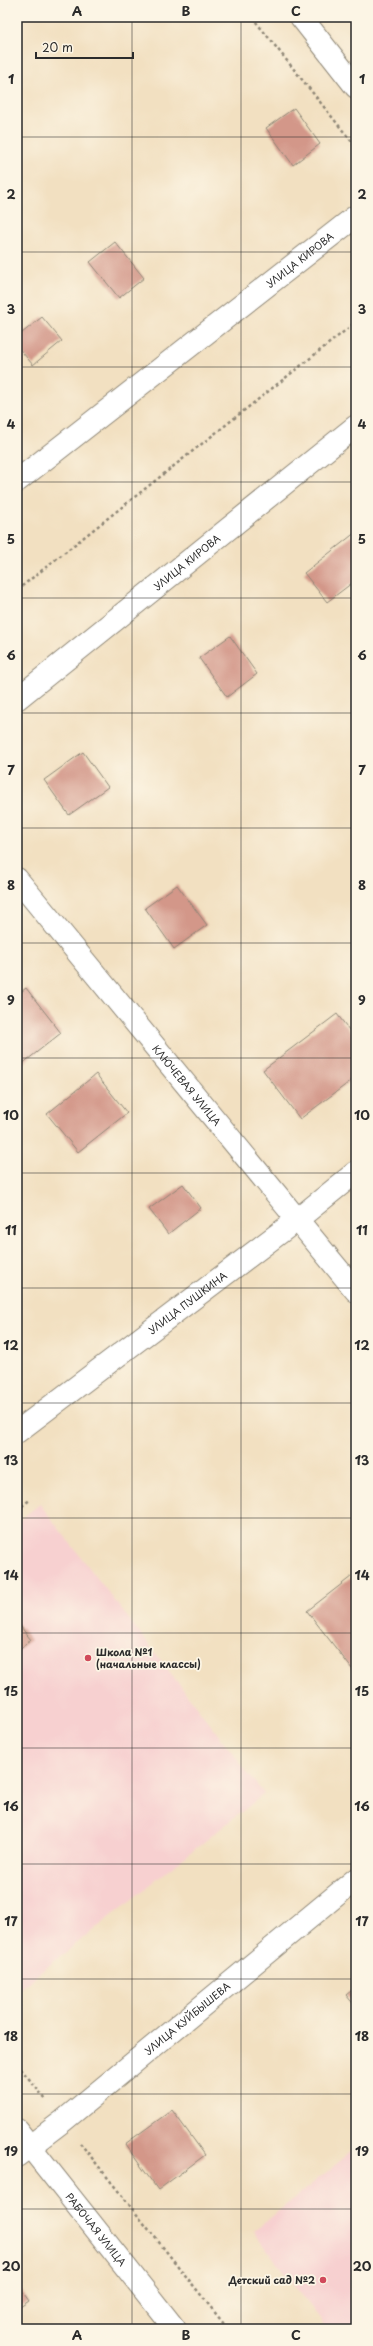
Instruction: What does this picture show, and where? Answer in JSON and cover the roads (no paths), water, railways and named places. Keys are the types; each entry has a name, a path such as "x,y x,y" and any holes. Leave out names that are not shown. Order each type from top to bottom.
{"street":[{"path":"301,17 356,86"},
{"name":"УЛИЦА КИРОВА","path":"17,481 356,216"},
{"name":"УЛИЦА КИРОВА","path":"17,699 356,426"},
{"name":"КЛЮЧЕВАЯ УЛИЦА","path":"17,879 356,1291"},
{"name":"УЛИЦА ПУШКИНА","path":"17,1432 298,1219 356,1172"},
{"name":"УЛИЦА КУЙБЫШЕВА","path":"21,2144 63,2121 356,1879"},
{"name":"РАБОЧАЯ УЛИЦА","path":"21,2144 175,2329"}],"place":[{"name":"Школа №1 (начальные классы)","path":"88,1658"},
{"name":"Детский сад №2","path":"323,2280"}]}
